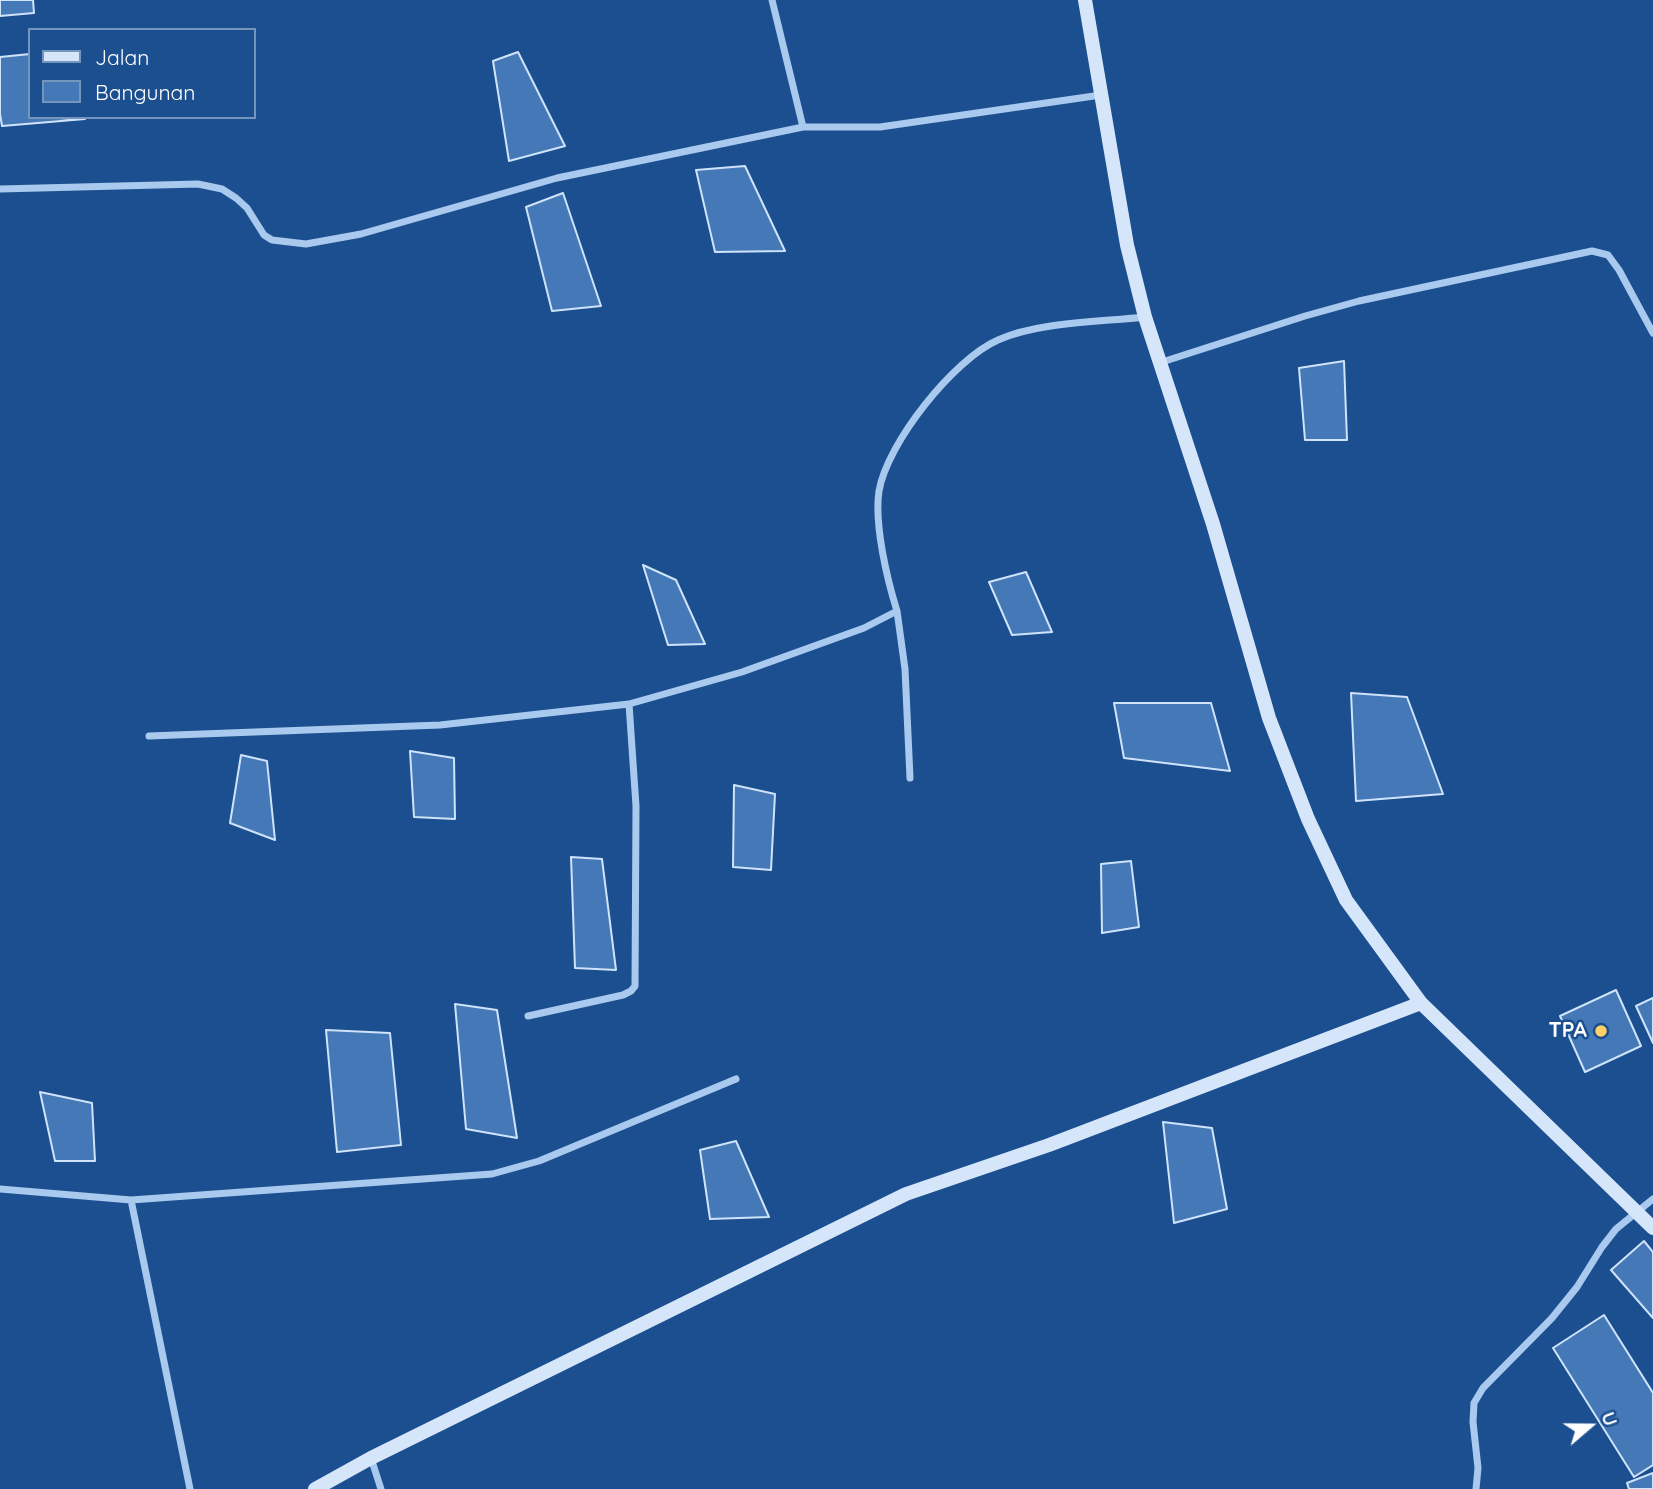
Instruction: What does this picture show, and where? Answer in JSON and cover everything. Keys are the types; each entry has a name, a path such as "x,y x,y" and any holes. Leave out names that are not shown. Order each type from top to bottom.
{"street":[{"path":"772,0 803,127"},
{"path":"1085,0 1127,245 1145,317 1213,524 1269,718 1308,819 1346,900 1421,1003 1653,1228"},
{"path":"0,189 198,184 222,189 236,198 247,208 264,235 272,240 306,244 362,234 557,178 803,127 880,127 1101,94"},
{"path":"1159,363 1359,301 1592,251 1608,255 1653,333"},
{"path":"910,778 905,669 897,611 883,550 878,506 879,489 888,465 904,436 934,395 957,367 975,352 998,340 1025,331 1145,317"},
{"path":"149,736 440,725 629,704 743,672 864,628 897,611"},
{"path":"528,1016 624,995 635,986 636,806 629,704"},
{"path":"315,1489 370,1458 906,1194 1049,1145 1421,1003"},
{"path":"0,1189 131,1200 492,1174 539,1161 736,1079"},
{"path":"1476,1489 1478,1468 1473,1422 1474,1403 1483,1388 1569,1298 1616,1229 1653,1199"},
{"path":"131,1200 190,1489"},
{"path":"370,1458 381,1489"}],"building":[{"path":"0,0 33,0 34,13 0,16"},
{"path":"518,52 565,146 509,161 493,61"},
{"path":"28,54 28,119 85,119 2,126 0,57"},
{"path":"745,166 785,251 715,252 696,170"},
{"path":"563,193 601,306 552,311 526,207"},
{"path":"1344,361 1347,440 1305,440 1299,368"},
{"path":"643,565 676,580 705,644 668,645"},
{"path":"1026,572 1052,632 1012,635 989,582"},
{"path":"1351,693 1407,697 1443,794 1356,801"},
{"path":"1114,703 1211,703 1230,771 1124,758"},
{"path":"410,751 454,758 455,819 414,817"},
{"path":"241,755 267,761 275,840 230,823"},
{"path":"734,785 775,794 771,870 733,867"},
{"path":"571,857 602,859 616,970 575,968"},
{"path":"1131,861 1139,927 1102,933 1101,864"},
{"name":"TPA","path":"1616,990 1641,1046 1585,1072 1560,1016"},
{"name":"TPA","path":"1653,998 1653,1043 1636,1006"},
{"path":"455,1004 497,1010 517,1138 466,1129"},
{"path":"326,1030 390,1033 401,1145 337,1152"},
{"path":"40,1092 92,1103 95,1161 55,1161"},
{"path":"1163,1122 1212,1128 1227,1209 1174,1223"},
{"path":"736,1141 769,1217 710,1219 700,1150"},
{"path":"1644,1241 1653,1252 1653,1318 1611,1270"},
{"path":"1604,1315 1653,1393 1653,1465 1634,1477 1553,1348"},
{"path":"1653,1473 1653,1489 1629,1489 1627,1483"}],"place":[{"name":"TPA","path":"1601,1031"}]}
